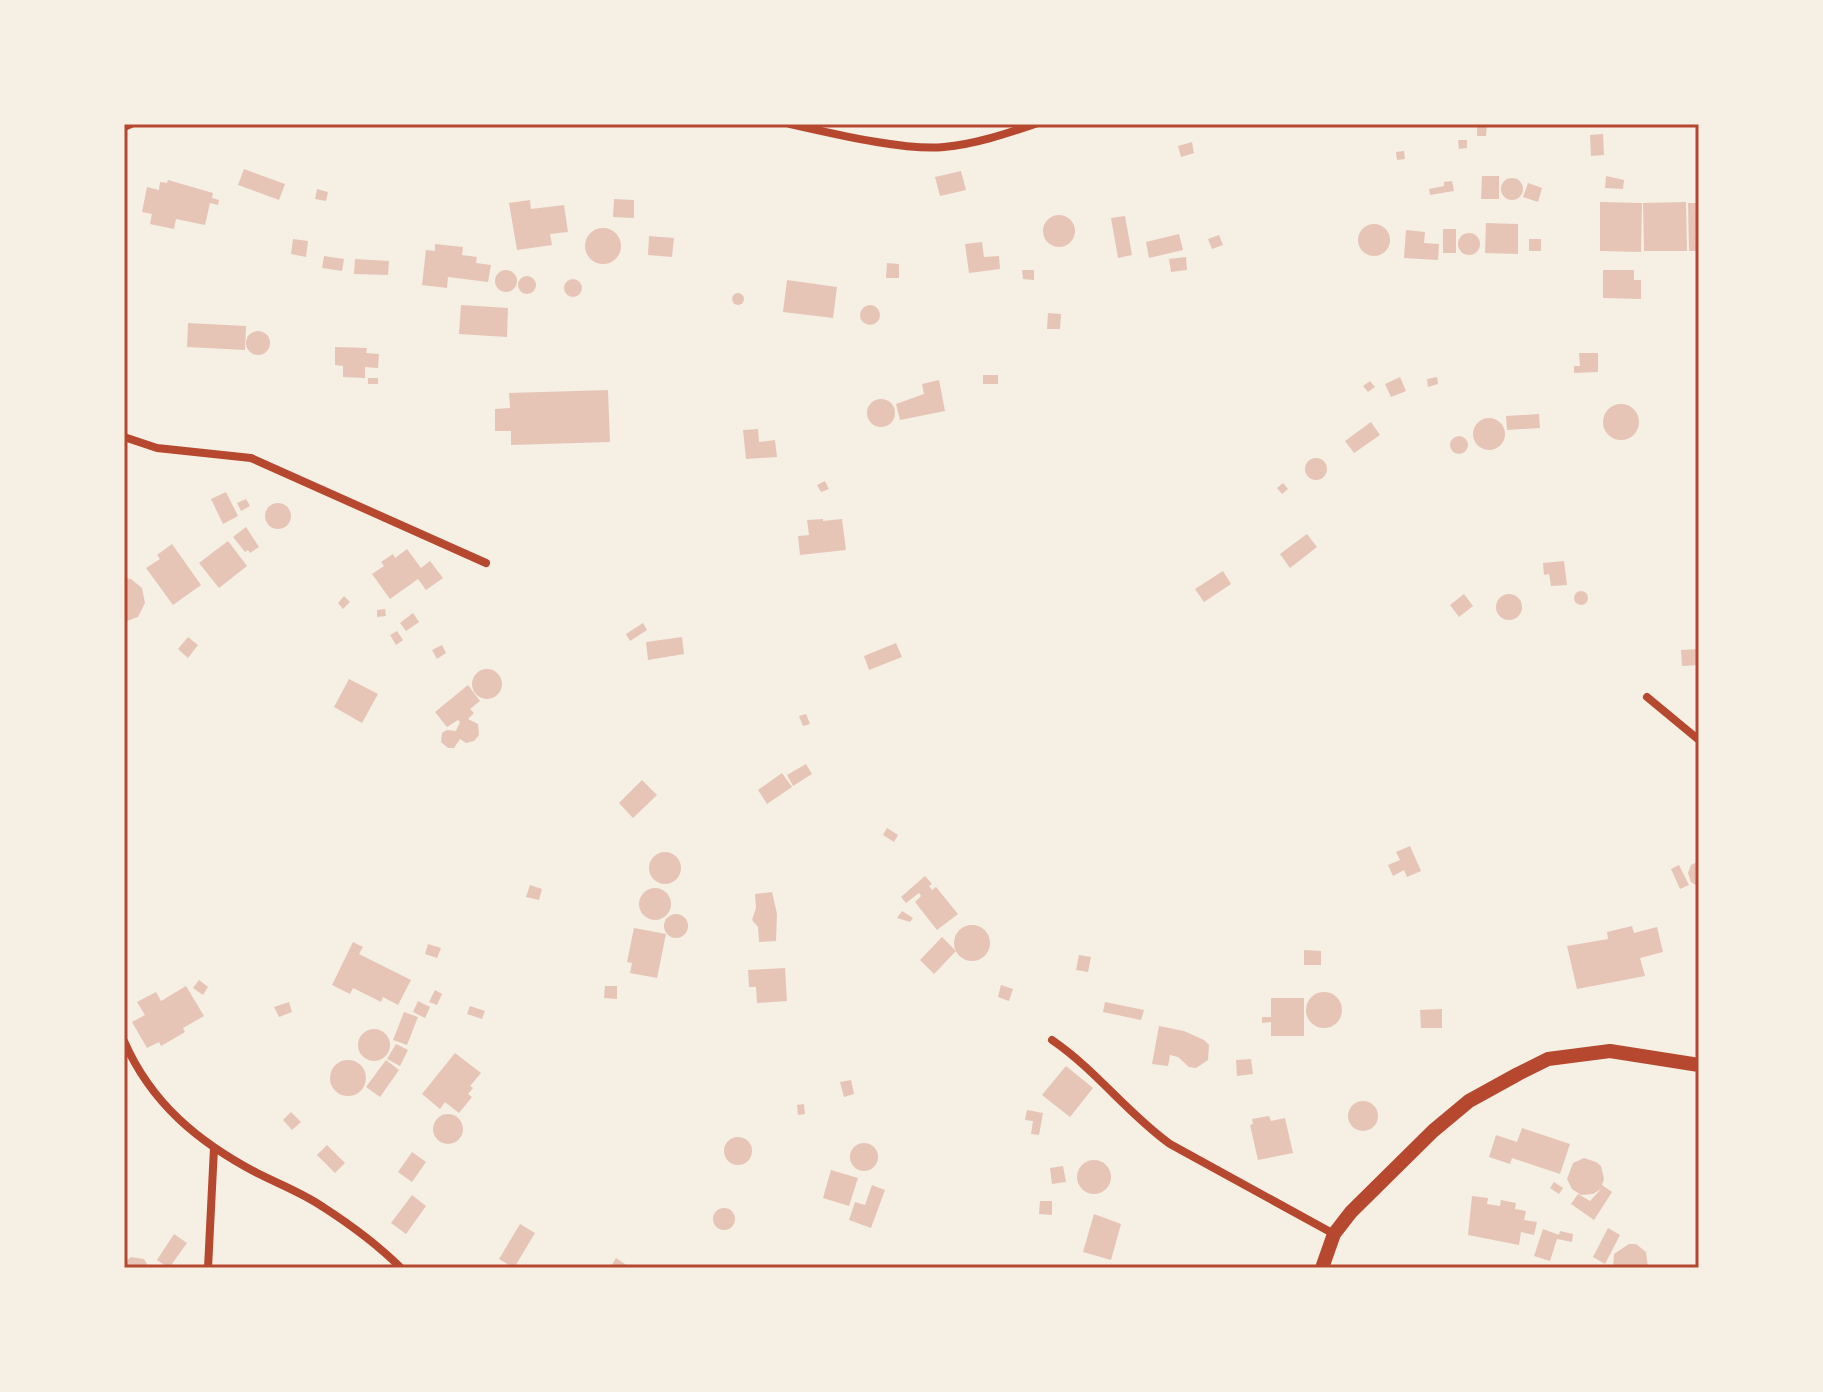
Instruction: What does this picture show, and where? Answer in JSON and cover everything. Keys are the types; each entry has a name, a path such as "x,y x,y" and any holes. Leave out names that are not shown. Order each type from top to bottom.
{"street":[{"path":"124,127 131,124"},
{"path":"790,124 834,134 940,148 984,141 1035,124"},
{"path":"124,437 157,448 251,458 486,563"},
{"path":"1647,697 1699,740"},
{"path":"1052,1040 1073,1055 1117,1094 1147,1127 1170,1144 1334,1234"},
{"path":"124,1041 146,1084 200,1140 321,1205 377,1244 401,1268"},
{"path":"1322,1268 1334,1234 1351,1212 1469,1101 1548,1059 1610,1051 1699,1065"},
{"path":"208,1268 214,1148"}],"building":[{"path":"1477,124 1487,124 1486,136 1477,136"},
{"path":"1603,134 1604,155 1591,156 1590,135"},
{"path":"1458,140 1467,140 1467,148 1459,149"},
{"path":"1192,142 1194,153 1181,157 1178,146"},
{"path":"1404,151 1405,159 1397,160 1396,152"},
{"path":"244,169 285,184 279,200 238,185"},
{"path":"961,171 966,190 940,196 935,177"},
{"path":"1482,176 1499,176 1499,199 1481,199"},
{"path":"1606,176 1624,180 1623,189 1605,188"},
{"path":"1512,178 1520,181 1523,189 1520,197 1512,200 1504,197 1501,189 1504,181"},
{"path":"168,180 213,193 212,198 219,200 218,205 210,203 205,225 176,219 174,229 150,224 152,214 142,212 147,187 159,190 160,182 167,183"},
{"path":"1452,181 1454,191 1430,195 1429,189"},
{"path":"1528,183 1542,188 1538,202 1523,197"},
{"path":"317,189 328,192 326,201 315,199"},
{"path":"614,199 634,200 634,218 613,217"},
{"path":"530,200 531,209 564,205 568,232 550,234 552,245 517,250 509,203"},
{"path":"1600,202 1642,203 1641,252 1600,251"},
{"path":"1686,202 1687,251 1644,251 1643,203"},
{"path":"1688,203 1699,203 1699,251 1689,251"},
{"path":"1059,215 1071,219 1075,231 1071,243 1059,247 1047,243 1043,231 1047,219"},
{"path":"1125,216 1132,255 1118,258 1111,218"},
{"path":"1486,223 1518,224 1518,254 1485,253"},
{"path":"1374,224 1385,229 1390,240 1385,251 1374,256 1363,251 1358,240 1363,229"},
{"path":"603,228 616,233 621,246 616,259 603,264 590,259 585,246 590,233"},
{"path":"1443,229 1456,229 1456,253 1443,253"},
{"path":"1406,230 1425,232 1424,243 1439,244 1438,260 1404,258"},
{"path":"1465,233 1473,233 1480,244 1473,255 1465,255 1458,248 1458,240"},
{"path":"1179,234 1183,250 1149,258 1146,242"},
{"path":"1219,235 1223,245 1212,249 1208,239"},
{"path":"649,236 674,238 672,257 648,255"},
{"path":"293,239 308,241 306,257 291,254"},
{"path":"1529,239 1541,239 1541,251 1529,251"},
{"path":"982,242 984,257 999,256 1000,269 969,273 965,244"},
{"path":"435,244 463,247 462,255 477,257 476,263 491,265 488,282 448,277 447,288 422,285 426,250 435,251"},
{"path":"324,256 344,259 342,271 322,268"},
{"path":"1186,257 1187,270 1171,272 1169,259"},
{"path":"355,259 389,261 388,275 354,274"},
{"path":"887,263 899,264 899,278 886,278"},
{"path":"506,270 514,273 517,281 514,289 506,292 498,289 495,281 498,273"},
{"path":"1022,270 1034,270 1034,280 1023,279"},
{"path":"1603,270 1634,270 1634,280 1641,280 1641,299 1603,298"},
{"path":"527,276 536,285 527,294 518,285"},
{"path":"573,279 582,288 573,297 564,288"},
{"path":"787,280 837,287 833,318 783,312"},
{"path":"733,294 743,294 743,304 733,304"},
{"path":"461,305 508,308 507,337 459,334"},
{"path":"870,305 877,308 880,315 877,322 870,325 863,322 860,315 863,308"},
{"path":"1048,313 1061,314 1060,329 1047,329"},
{"path":"188,323 246,326 245,350 187,347"},
{"path":"258,331 266,335 270,343 266,351 258,355 250,351 246,343 250,335"},
{"path":"335,347 367,348 366,353 379,354 378,368 365,367 365,378 343,377 343,366 335,365"},
{"path":"1579,353 1598,353 1598,372 1574,373 1574,366 1580,366"},
{"path":"983,375 998,375 998,384 983,384"},
{"path":"1400,377 1406,391 1391,397 1385,384"},
{"path":"1437,377 1438,384 1428,387 1427,379"},
{"path":"368,378 378,378 378,384 368,384"},
{"path":"939,380 945,411 900,420 896,404 924,394 922,384"},
{"path":"1370,381 1375,387 1368,392 1363,386"},
{"path":"608,390 610,442 511,445 511,431 495,431 495,409 510,408 509,393"},
{"path":"881,399 891,403 895,413 891,423 881,427 871,423 867,413 871,403"},
{"path":"1621,404 1634,409 1639,422 1634,435 1621,440 1608,435 1603,422 1608,409"},
{"path":"1539,414 1540,428 1507,430 1506,416"},
{"path":"1489,418 1500,423 1505,434 1500,445 1489,450 1478,445 1473,434 1478,423"},
{"path":"1371,422 1380,435 1354,453 1345,441"},
{"path":"758,429 759,442 775,440 777,457 746,459 743,430"},
{"path":"1459,436 1468,445 1459,454 1450,445"},
{"path":"1316,458 1324,461 1327,469 1324,477 1316,480 1308,477 1305,469 1308,461"},
{"path":"825,481 829,489 821,492 817,485"},
{"path":"1283,483 1288,489 1282,494 1277,488"},
{"path":"226,492 238,516 223,524 211,499"},
{"path":"246,499 250,506 241,511 237,503"},
{"path":"278,503 287,507 291,516 287,525 278,529 269,525 265,516 269,507"},
{"path":"842,519 846,550 800,555 798,536 809,535 807,520"},
{"path":"246,527 259,547 250,553 248,550 245,552 233,537"},
{"path":"1307,534 1317,547 1290,568 1280,554"},
{"path":"228,541 247,566 219,588 199,563"},
{"path":"172,544 201,585 173,605 146,568 160,559 157,555"},
{"path":"407,549 421,568 430,561 443,578 426,590 418,579 390,599 372,574 384,566 381,562 393,554 395,558"},
{"path":"1564,561 1567,585 1551,586 1549,574 1544,575 1543,563"},
{"path":"1223,571 1231,584 1204,602 1195,589"},
{"path":"124,578 131,579 142,588 145,603 138,617 124,622"},
{"path":"1581,591 1588,598 1581,605 1574,598"},
{"path":"1464,594 1473,606 1459,617 1450,605"},
{"path":"1509,594 1518,598 1522,607 1518,616 1509,620 1500,616 1496,607 1500,598"},
{"path":"344,596 350,602 343,609 338,603"},
{"path":"385,609 386,616 377,617 377,610"},
{"path":"413,613 419,622 406,631 400,623"},
{"path":"643,623 647,630 630,641 626,634"},
{"path":"397,631 403,640 396,645 390,635"},
{"path":"188,637 198,645 188,658 178,649"},
{"path":"682,637 684,654 648,660 646,642"},
{"path":"896,643 902,657 869,670 864,656"},
{"path":"442,645 446,653 437,659 432,650"},
{"path":"1699,649 1699,665 1682,666 1681,650"},
{"path":"487,669 493,670 501,678 501,690 493,698 487,699 481,698 473,690 472,684 473,678 481,670"},
{"path":"349,679 378,694 362,723 334,707"},
{"path":"468,685 480,701 470,709 474,713 468,719 478,724 479,735 474,741 466,743 460,739 454,748 448,748 441,742 442,733 456,731 460,722 458,720 447,727 435,712"},
{"path":"806,714 810,724 803,726 799,716"},
{"path":"806,764 812,774 793,786 787,775"},
{"path":"782,773 792,787 767,804 758,790"},
{"path":"642,780 657,795 633,818 619,803"},
{"path":"887,828 898,835 894,842 883,835"},
{"path":"1410,846 1421,871 1407,877 1404,870 1393,876 1388,865 1400,860 1396,852"},
{"path":"665,852 676,857 681,868 676,879 665,884 654,879 649,868 654,857"},
{"path":"1699,861 1699,887 1691,882 1688,873 1691,865"},
{"path":"1679,865 1689,885 1680,889 1671,869"},
{"path":"925,876 932,884 929,886 932,890 936,887 958,914 937,930 915,902 921,896 919,893 906,903 901,897"},
{"path":"530,885 542,889 539,900 526,897"},
{"path":"655,888 666,893 671,904 666,915 655,920 644,915 639,904 644,893"},
{"path":"772,892 777,914 776,941 759,942 758,927 752,920 756,908 755,894"},
{"path":"902,911 913,918 910,922 897,918"},
{"path":"676,914 687,921 688,926 681,937 676,938 665,931 664,926 671,915"},
{"path":"972,925 984,931 990,943 984,955 972,961 960,955 954,943 960,931"},
{"path":"1632,926 1634,933 1657,927 1663,952 1640,958 1645,976 1577,989 1567,946 1608,939 1607,932"},
{"path":"634,928 666,934 657,978 630,973 632,963 627,962"},
{"path":"942,937 956,951 934,974 920,960"},
{"path":"353,942 363,947 359,954 411,980 398,1005 383,997 381,1002 353,988 350,994 332,985"},
{"path":"428,944 441,948 437,958 425,954"},
{"path":"1304,950 1321,951 1321,965 1304,965"},
{"path":"1079,955 1091,957 1088,972 1076,970"},
{"path":"785,968 787,1001 757,1003 756,987 749,987 748,970"},
{"path":"199,980 208,987 203,995 193,988"},
{"path":"1001,985 1013,989 1009,1001 998,997"},
{"path":"186,986 204,1016 161,1046 159,1042 147,1048 132,1022 145,1015 137,1002 156,992 161,1001"},
{"path":"605,986 617,986 617,999 604,998"},
{"path":"435,990 442,994 437,1005 429,1002"},
{"path":"1324,992 1337,997 1342,1010 1337,1023 1324,1028 1311,1023 1306,1010 1311,997"},
{"path":"1271,998 1304,998 1304,1036 1271,1036 1271,1022 1262,1023 1262,1017 1271,1017"},
{"path":"418,1001 430,1007 425,1018 413,1012"},
{"path":"289,1002 292,1012 279,1017 274,1007"},
{"path":"1105,1002 1144,1010 1141,1020 1103,1012"},
{"path":"470,1006 485,1011 482,1019 467,1014"},
{"path":"1442,1009 1442,1028 1421,1028 1420,1010"},
{"path":"404,1012 418,1017 407,1045 393,1040"},
{"path":"1159,1026 1184,1031 1204,1040 1209,1045 1208,1060 1196,1068 1170,1055 1168,1066 1152,1064"},
{"path":"374,1029 386,1033 390,1045 386,1057 374,1061 362,1057 358,1045 362,1033"},
{"path":"396,1044 408,1050 400,1066 387,1059"},
{"path":"455,1053 481,1073 470,1086 473,1088 468,1094 472,1097 459,1113 445,1102 440,1109 422,1094"},
{"path":"1251,1059 1253,1074 1237,1076 1236,1060"},
{"path":"348,1060 361,1065 366,1078 361,1091 348,1096 335,1091 330,1078 335,1065"},
{"path":"386,1060 399,1070 380,1097 366,1087"},
{"path":"1066,1066 1093,1088 1070,1117 1042,1095"},
{"path":"851,1080 854,1094 844,1097 840,1082"},
{"path":"1363,1101 1373,1106 1378,1116 1373,1126 1363,1131 1353,1126 1348,1116 1353,1106"},
{"path":"804,1104 805,1114 798,1115 797,1105"},
{"path":"1027,1110 1043,1113 1039,1135 1031,1134 1033,1121 1025,1120"},
{"path":"291,1112 301,1122 292,1130 283,1120"},
{"path":"448,1114 459,1118 463,1129 459,1140 448,1144 437,1140 433,1129 437,1118"},
{"path":"1269,1116 1271,1121 1285,1118 1293,1153 1258,1160 1250,1125 1253,1124 1252,1119"},
{"path":"1522,1128 1570,1144 1560,1174 1512,1158 1510,1164 1489,1157 1496,1135 1517,1142"},
{"path":"738,1137 748,1141 752,1151 748,1161 738,1165 728,1161 724,1151 728,1141"},
{"path":"864,1143 874,1147 878,1157 874,1167 864,1171 854,1167 850,1157 854,1147"},
{"path":"327,1145 345,1163 335,1173 317,1155"},
{"path":"412,1152 426,1162 412,1182 398,1172"},
{"path":"1584,1158 1601,1166 1602,1185 1612,1192 1594,1220 1571,1204 1578,1194 1590,1201 1601,1189 1593,1194 1581,1195 1572,1189 1567,1179 1573,1163"},
{"path":"1094,1160 1106,1165 1111,1177 1106,1189 1094,1194 1082,1189 1077,1177 1082,1165"},
{"path":"1063,1166 1066,1182 1052,1184 1050,1168"},
{"path":"831,1170 858,1178 849,1206 823,1198"},
{"path":"1554,1182 1563,1188 1559,1194 1550,1188"},
{"path":"872,1185 885,1190 871,1228 849,1220 855,1202 865,1205"},
{"path":"412,1195 426,1206 406,1234 391,1223"},
{"path":"1472,1196 1488,1198 1487,1204 1500,1206 1501,1200 1516,1203 1515,1209 1526,1211 1524,1220 1537,1222 1534,1235 1521,1232 1519,1245 1468,1235"},
{"path":"1040,1201 1052,1201 1052,1215 1039,1214"},
{"path":"724,1208 732,1211 735,1219 732,1227 724,1230 716,1227 713,1219 716,1211"},
{"path":"1094,1214 1121,1224 1111,1260 1083,1252"},
{"path":"520,1224 535,1233 514,1268 499,1259"},
{"path":"1608,1228 1620,1235 1605,1264 1593,1257"},
{"path":"1543,1229 1559,1235 1560,1231 1573,1234 1572,1242 1557,1239 1550,1261 1534,1256"},
{"path":"174,1234 187,1243 169,1268 157,1260"},
{"path":"1629,1244 1636,1244 1646,1252 1648,1268 1613,1268 1614,1254"},
{"path":"131,1257 144,1259 149,1268 124,1268"},
{"path":"616,1258 631,1268 610,1268"}]}
